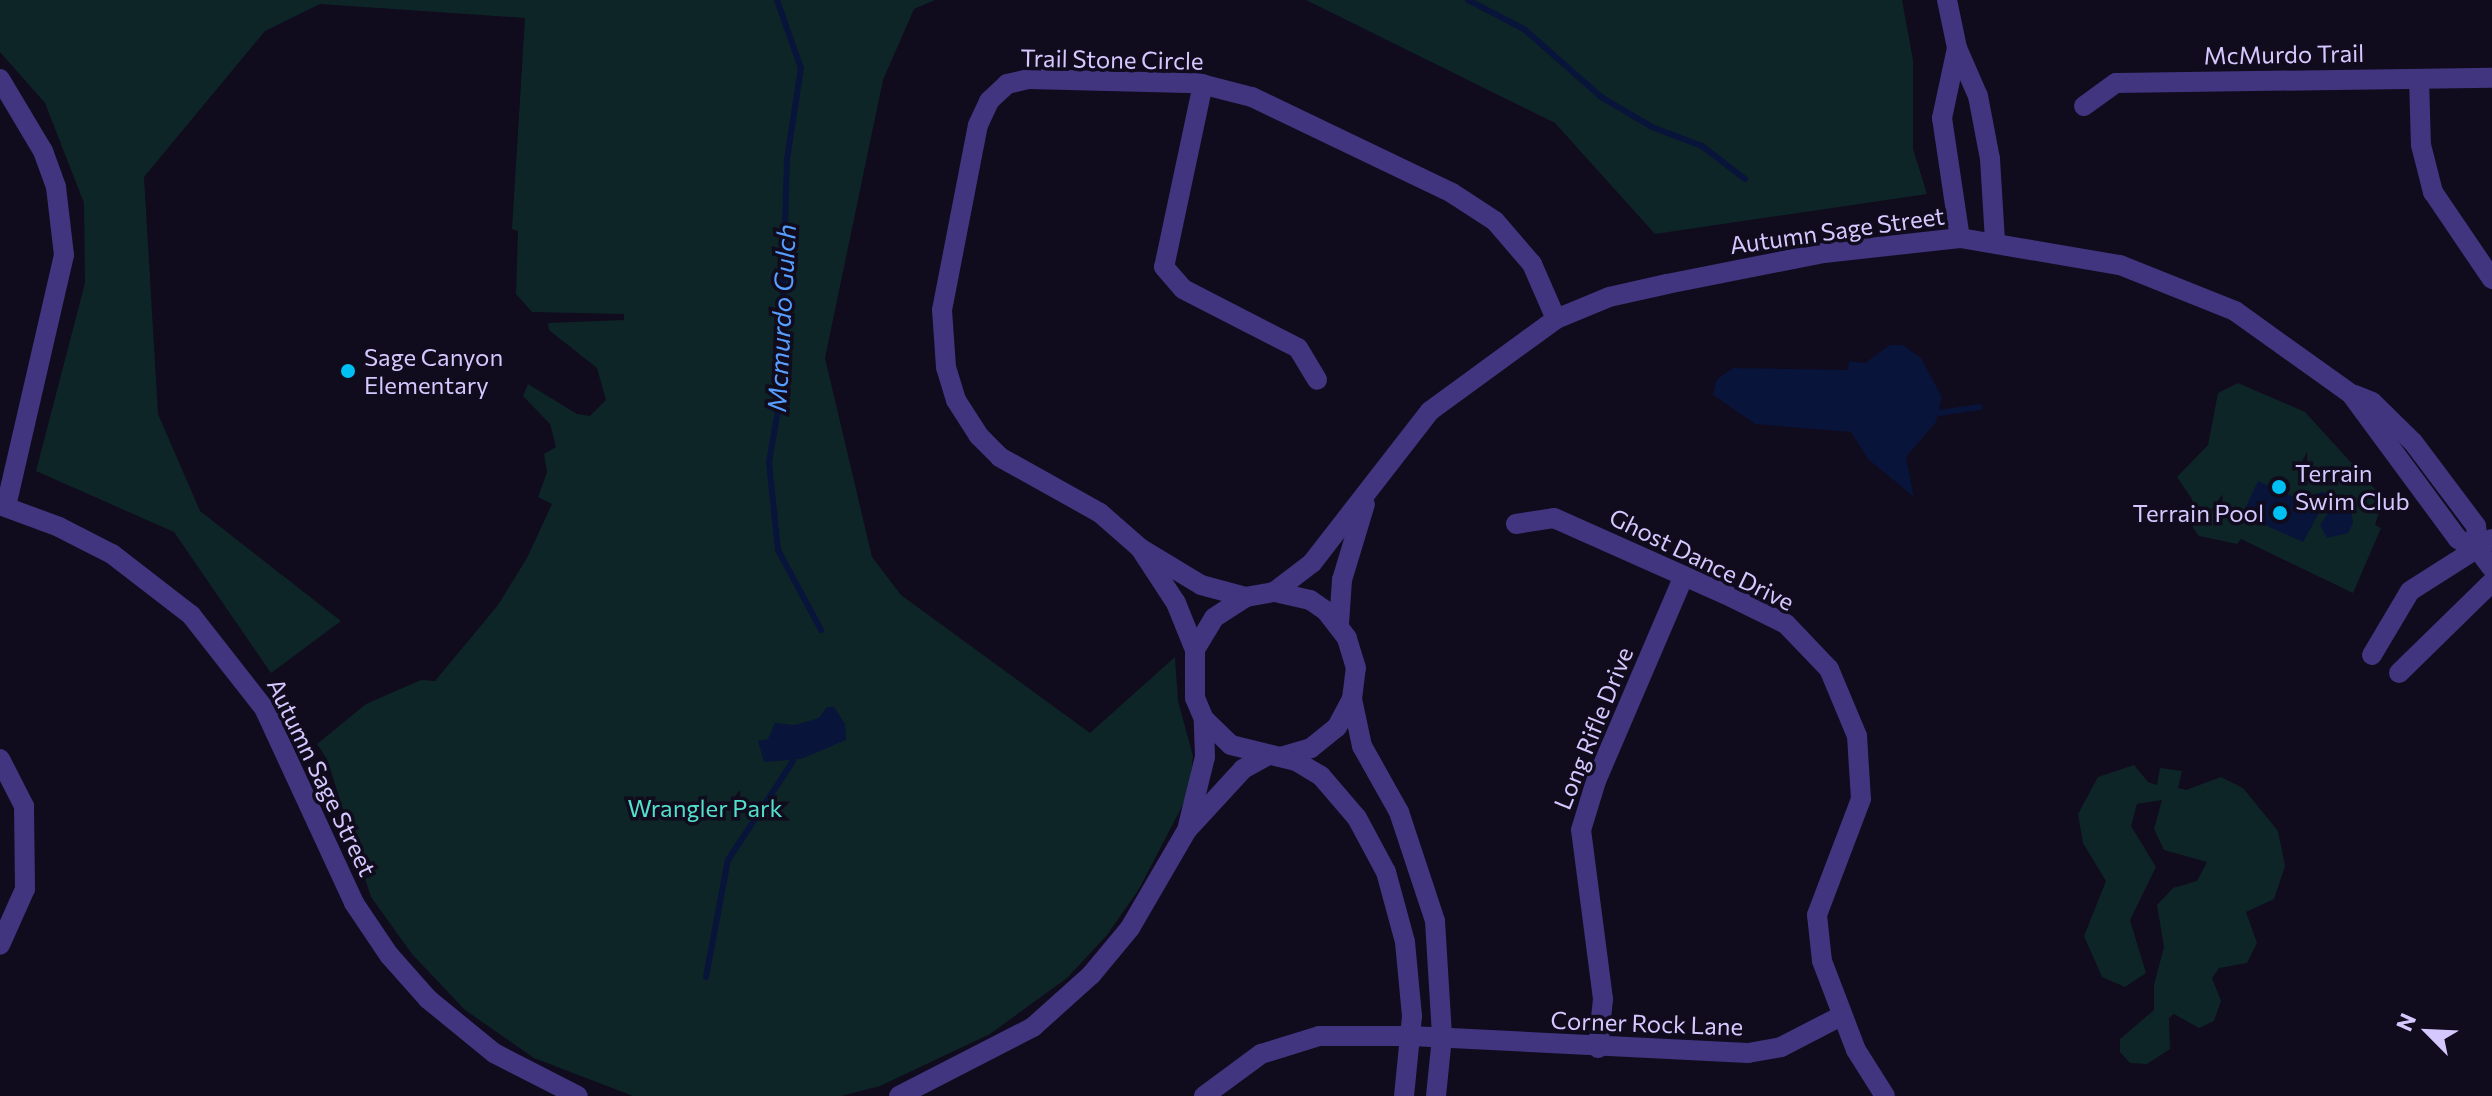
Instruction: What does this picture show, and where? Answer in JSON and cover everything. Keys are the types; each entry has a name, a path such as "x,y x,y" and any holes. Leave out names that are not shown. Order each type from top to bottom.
{"street":[{"path":"1947,0 1957,48 1978,96 1988,146 1995,241"},
{"path":"1957,48 1942,118 1960,238"},
{"name":"McMurdo Trail","path":"2084,106 2116,83 2492,78"},
{"path":"0,79 52,175 64,255 3,505"},
{"name":"Trail Stone Circle","path":"1246,597 1201,585 1140,548 1100,513 1000,457 979,436 956,400 946,367 942,310 978,125 989,101 1007,84 1028,79 1203,84 1252,97 1452,193 1495,221 1532,264 1556,319"},
{"path":"2419,79 2421,145 2433,192 2492,279"},
{"path":"1203,84 1164,267 1183,289 1298,348 1317,380"},
{"name":"Autumn Sage Street","path":"1274,592 1312,563 1412,432 1451,391 1556,319 1609,297 1682,281 1824,253 1960,238 1995,241 2120,265 2186,288 2235,311 2351,394 2458,539 2486,545 2492,568"},
{"name":"Autumn Sage Street","path":"1339,624 1342,580 1369,491"},
{"name":"Autumn Sage Street","path":"3,505 112,554 191,615 264,708 354,903 389,955 428,999 494,1053 578,1096"},
{"name":"Ghost Dance Drive","path":"1516,524 1554,518 1684,576 1786,624 1829,669 1857,736 1861,799 1831,866 1817,915 1822,961 1841,1016 1885,1096"},
{"path":"2372,655 2410,591 2432,573 2486,545"},
{"name":"Trail Stone Circle","path":"1140,548 1176,603 1195,650"},
{"name":"Long Rifle Drive","path":"1598,1048 1603,999 1581,830 1596,781 1684,576"},
{"path":"2399,673 2492,582"},
{"path":"1187,830 1205,757 1204,719 1192,686 1195,650 1214,618 1246,597 1274,592 1310,600 1339,624 1353,652 1352,699 1362,746 1399,812 1435,921 1442,1037 1436,1096"},
{"path":"899,1096 1033,1027 1091,975 1130,928 1187,830 1243,769 1325,739 1352,699"},
{"path":"1204,719 1231,745 1321,776 1357,818 1386,872 1405,942 1411,1036 1404,1096"},
{"path":"0,759 24,806 25,889 0,945"},
{"name":"Corner Rock Lane","path":"1204,1096 1241,1066 1297,1040 1411,1036 1598,1048 1748,1053 1781,1047 1841,1016"}],"green space":[{"name":"Wrangler Park","path":"0,0 935,0 914,9 883,80 825,358 872,557 901,595 1090,733 1175,657 1178,701 1193,756 1189,793 1139,889 1107,935 1067,978 990,1034 880,1086 841,1096 633,1096 534,1058 465,1010 412,954 371,897 327,759 317,744 366,704 421,680 435,681 498,605 527,558 552,504 538,497 547,472 544,454 556,447 550,424 523,396 528,384 577,414 590,416 606,400 597,368 549,330 548,323 624,320 624,314 532,312 516,294 518,231 512,229 525,18 320,4 265,31 144,177 158,414 200,511 341,621 271,673 174,532 36,471 85,283 84,203 45,103 0,52"},
{"path":"1306,0 1902,0 1913,60 1913,149 1927,194 1655,234 1555,123"},
{"name":"Terrain Swim Club","path":"2238,383 2305,412 2376,490 2381,507 2375,525 2381,528 2353,593 2241,539 2237,544 2199,536 2193,528 2192,499 2177,477 2208,445 2218,393"},
{"path":"2134,765 2148,782 2157,785 2160,768 2182,771 2178,788 2186,790 2221,777 2243,788 2278,831 2285,866 2274,899 2246,912 2257,943 2247,963 2219,968 2212,978 2221,1001 2214,1021 2199,1028 2174,1014 2169,1018 2170,1049 2147,1064 2130,1063 2120,1052 2120,1039 2154,1010 2154,985 2164,947 2157,905 2173,888 2197,881 2207,862 2164,850 2154,829 2162,800 2137,804 2131,826 2156,867 2130,920 2146,973 2125,987 2102,977 2084,936 2106,881 2083,843 2078,814 2098,777"}],"water":[{"path":"1890,345 1903,345 1921,358 1942,397 1936,422 1906,457 1914,497 1868,459 1851,432 1755,424 1713,395 1716,380 1733,368 1848,370 1849,361 1865,363"},
{"name":"Terrain Pool","path":"2258,481 2298,499 2322,492 2350,501 2353,523 2348,533 2327,538 2320,525 2331,509 2324,504 2303,542 2242,515"},
{"path":"827,707 834,707 845,724 846,740 801,759 764,762 758,741 768,739 775,723 795,725 819,718"}],"waterway":[{"name":"Mcmurdo Gulch","path":"777,0 801,68 787,160 780,399 769,462 778,550 821,630"},
{"path":"1468,0 1524,29 1601,97 1652,127 1702,146 1745,179"},
{"path":"1939,413 1980,407"},
{"name":"Mcmurdo Gulch","path":"706,977 728,860 793,761"}],"place":[{"name":"Sage Canyon Elementary","path":"348,371"},
{"name":"Terrain Swim Club","path":"2279,487"},
{"name":"Terrain Pool","path":"2280,513"}]}
